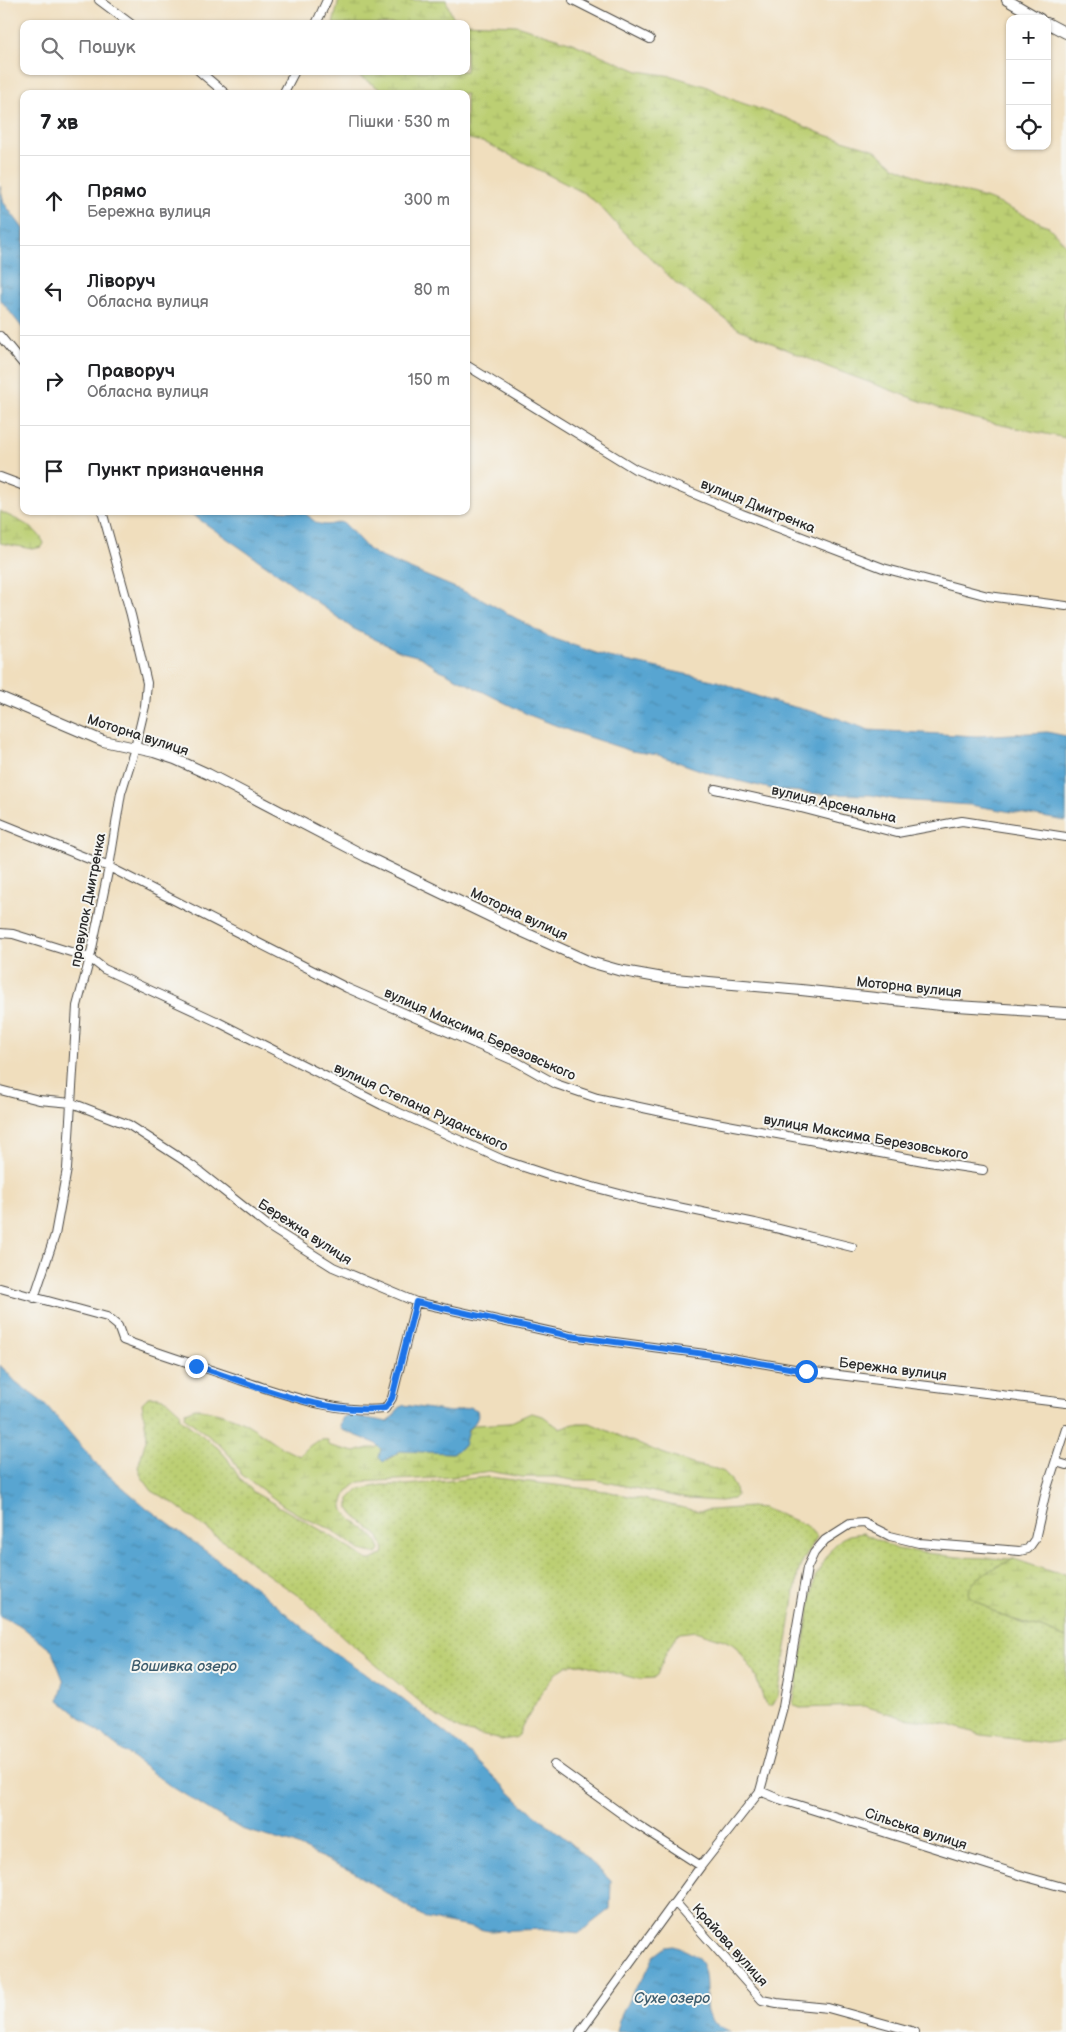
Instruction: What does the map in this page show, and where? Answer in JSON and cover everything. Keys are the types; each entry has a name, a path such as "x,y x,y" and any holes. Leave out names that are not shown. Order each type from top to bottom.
{"street":[{"path":"99,0 126,20"},
{"path":"318,20 327,0"},
{"path":"573,0 650,39"},
{"path":"1007,0 1033,15"},
{"path":"1051,25 1066,33"},
{"path":"203,75 221,90"},
{"path":"285,90 292,75"},
{"path":"0,336 20,360"},
{"name":"вулиця Дмитренка","path":"470,367 635,469 742,514 883,568 988,596 1066,606"},
{"path":"0,477 20,484"},
{"name":"провулок Дмитренка","path":"34,1298 55,1234 67,1169 75,1022 109,867 121,792 135,748 145,706 147,684 132,615 103,515"},
{"name":"Моторна вулиця","path":"0,697 103,741 175,759 208,774 366,856 510,926 590,962 618,970 663,978 801,990 941,1006 1066,1013"},
{"name":"вулиця Арсенальна","path":"715,789 801,808 897,833 962,821 1066,837"},
{"name":"вулиця Максима Березовського","path":"0,823 109,867 347,988 517,1062 556,1084 597,1098 695,1119 920,1161 983,1170"},
{"name":"вулиця Степана Руданського","path":"0,933 13,934 90,958 104,969 216,1021 382,1105 503,1160 552,1176 639,1200 755,1223 852,1247"},
{"name":"Бережна вулиця","path":"0,1090 39,1100 72,1103 129,1125 191,1165 268,1226 333,1267 416,1302 570,1336 720,1356 806,1371 1066,1403"},
{"path":"0,1288 107,1317 118,1326 123,1340 289,1397 330,1406 372,1410 385,1408 392,1398 416,1302"},
{"path":"580,2032 701,1866 760,1791 782,1707 807,1568 814,1553 825,1540 850,1524 864,1523 890,1536 919,1543 1020,1551 1028,1549 1035,1539 1046,1491 1066,1429"},
{"path":"1056,1462 1066,1465"},
{"path":"554,1765 633,1822 701,1866"},
{"name":"Сільська вулиця","path":"760,1791 779,1799 1066,1888"},
{"name":"Крайова вулиця","path":"675,1902 762,2000 828,2008 915,2032"}],"green space":[{"path":"339,0 446,0 452,16 458,20 334,20"},
{"path":"470,23 516,25 572,43 638,71 672,76 705,86 736,101 786,118 822,134 873,149 894,166 931,182 991,200 1048,226 1066,245 1066,300 1064,315 1066,326 1066,438 987,422 950,412 828,367 739,329 676,283 598,204 584,193 486,143 470,139 470,90 382,90 357,75 470,75"},
{"path":"0,511 31,527 44,543 42,547 32,549 0,543"},
{"path":"148,1397 159,1397 169,1402 180,1412 179,1416 182,1420 218,1448 227,1458 240,1479 255,1493 326,1533 368,1560 383,1554 384,1549 379,1537 354,1515 349,1508 349,1499 358,1490 381,1485 407,1485 488,1477 606,1491 698,1511 751,1507 763,1508 806,1525 817,1537 803,1560 798,1573 778,1696 773,1705 768,1706 765,1703 754,1672 736,1646 724,1640 695,1631 680,1633 676,1636 666,1653 657,1675 653,1678 638,1679 582,1664 568,1665 556,1673 545,1687 522,1726 519,1735 515,1738 501,1740 460,1730 438,1717 343,1637 303,1599 251,1563 233,1547 173,1503 152,1491 141,1476 138,1467 147,1436 142,1403"},
{"path":"195,1408 235,1418 254,1428 279,1446 300,1456 312,1444 320,1440 328,1440 328,1444 331,1446 355,1452 376,1448 379,1445 387,1461 400,1451 453,1453 464,1446 468,1429 475,1425 509,1423 531,1413 543,1416 559,1428 578,1423 590,1423 643,1446 692,1464 724,1472 735,1488 736,1496 733,1499 720,1501 688,1499 596,1480 522,1477 489,1471 453,1477 360,1482 347,1492 343,1506 348,1516 375,1539 380,1550 377,1554 360,1550 329,1528 304,1518 284,1506 241,1474 232,1458 219,1444 184,1417 185,1412"},
{"path":"863,1533 897,1549 958,1557 1014,1559 995,1567 974,1600 1018,1622 1041,1628 1066,1638 1066,1741 1047,1743 982,1735 946,1724 904,1718 864,1706 800,1708 793,1705 815,1577 832,1548 841,1539 849,1535"},
{"path":"1014,1559 1052,1572 1066,1574 1066,1638 1002,1616 969,1596 968,1591 982,1575"}],"water":[{"path":"0,186 4,203 20,225 20,325 0,299"},
{"path":"193,515 307,515 314,521 324,525 340,522 345,524 369,550 379,556 482,599 549,637 608,657 717,681 767,700 837,718 869,730 976,736 1047,732 1066,736 1066,821 970,805 898,800 871,795 819,794 772,789 714,775 658,755 631,751 529,715 436,668 421,657 401,652 352,628 280,575"},
{"name":"Вошивка озеро","path":"0,1365 16,1382 46,1405 100,1468 147,1508 256,1588 323,1645 397,1695 463,1747 521,1803 571,1843 611,1881 610,1909 579,1933 546,1929 489,1931 427,1919 355,1873 291,1843 241,1829 169,1785 112,1743 59,1700 64,1682 52,1651 21,1626 0,1616"},
{"path":"404,1405 451,1412 470,1407 477,1410 478,1416 468,1429 464,1446 453,1453 400,1451 383,1462 379,1457 381,1449 375,1443 342,1430 340,1426 342,1418 349,1415 388,1422 398,1409"},
{"name":"Сухе озеро","path":"674,1946 692,1954 702,1965 706,1979 708,2015 719,2026 731,2032 616,2032 619,2020 634,1989 644,1977 654,1956 666,1947"}],"route":[{"path":"196,1366 289,1397 330,1406 372,1410 385,1408 392,1398 416,1302 570,1336 720,1356 806,1371"}]}
